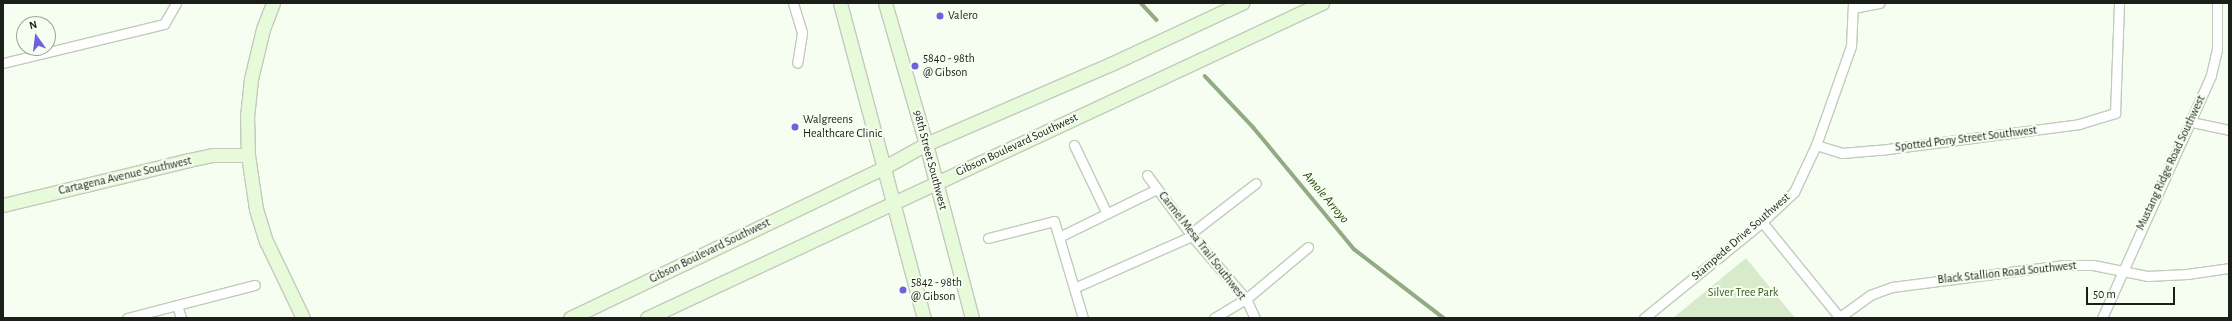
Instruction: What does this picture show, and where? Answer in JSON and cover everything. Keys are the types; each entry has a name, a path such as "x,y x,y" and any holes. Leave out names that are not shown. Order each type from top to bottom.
{"street":[{"path":"3,63 164,24 176,3"},
{"path":"273,3 263,29 251,79 248,115 248,155 256,209 266,241 303,318"},
{"path":"794,3 802,33 797,63"},
{"path":"840,3 891,202 924,318"},
{"name":"98th Street Southwest","path":"885,3 926,144 972,318"},
{"name":"Gibson Boulevard Southwest","path":"570,318 883,168 926,144 1114,63 1242,3"},
{"name":"Gibson Boulevard Southwest","path":"647,318 891,202 1322,3"},
{"path":"1853,6 1880,3"},
{"name":"Spotted Pony Street Southwest","path":"1816,145 1842,152 1880,150 2079,124 2115,113 2119,3"},
{"name":"Mustang Ridge Road Southwest","path":"2102,318 2122,271 2192,122 2211,75 2217,50 2216,3"},
{"name":"Stampede Drive Southwest","path":"1644,318 1762,222 1794,192 1816,145 1851,46 1853,6"},
{"path":"2192,122 2229,130"},
{"path":"1074,145 1107,214"},
{"name":"Cartagena Avenue Southwest","path":"3,205 204,157 248,155"},
{"name":"Carmel Mesa Trail Southwest","path":"1147,175 1191,235 1246,299 1255,318"},
{"path":"1074,288 1191,235 1256,184"},
{"path":"1059,238 1157,189"},
{"path":"988,238 1054,221 1083,318"},
{"path":"1762,222 1840,317"},
{"path":"1214,318 1246,299 1308,247"},
{"name":"Black Stallion Road Southwest","path":"1840,317 1870,296 1892,287 2063,265 2093,265 2147,276 2187,274 2229,268"},
{"path":"127,318 255,285"},
{"path":"177,305 181,318"}],"green space":[{"name":"Silver Tree Park","path":"1746,258 1795,318 1673,318"}],"waterway":[{"name":"Amole Arroyo","path":"1141,3 1157,20"},
{"name":"Amole Arroyo","path":"1205,76 1254,128 1354,249 1444,318"}],"place":[{"name":"Valero","path":"940,16"},
{"name":"5840 - 98th @ Gibson","path":"915,66"},
{"name":"Walgreens Healthcare Clinic","path":"795,127"},
{"name":"5842 - 98th @ Gibson","path":"903,290"}]}
